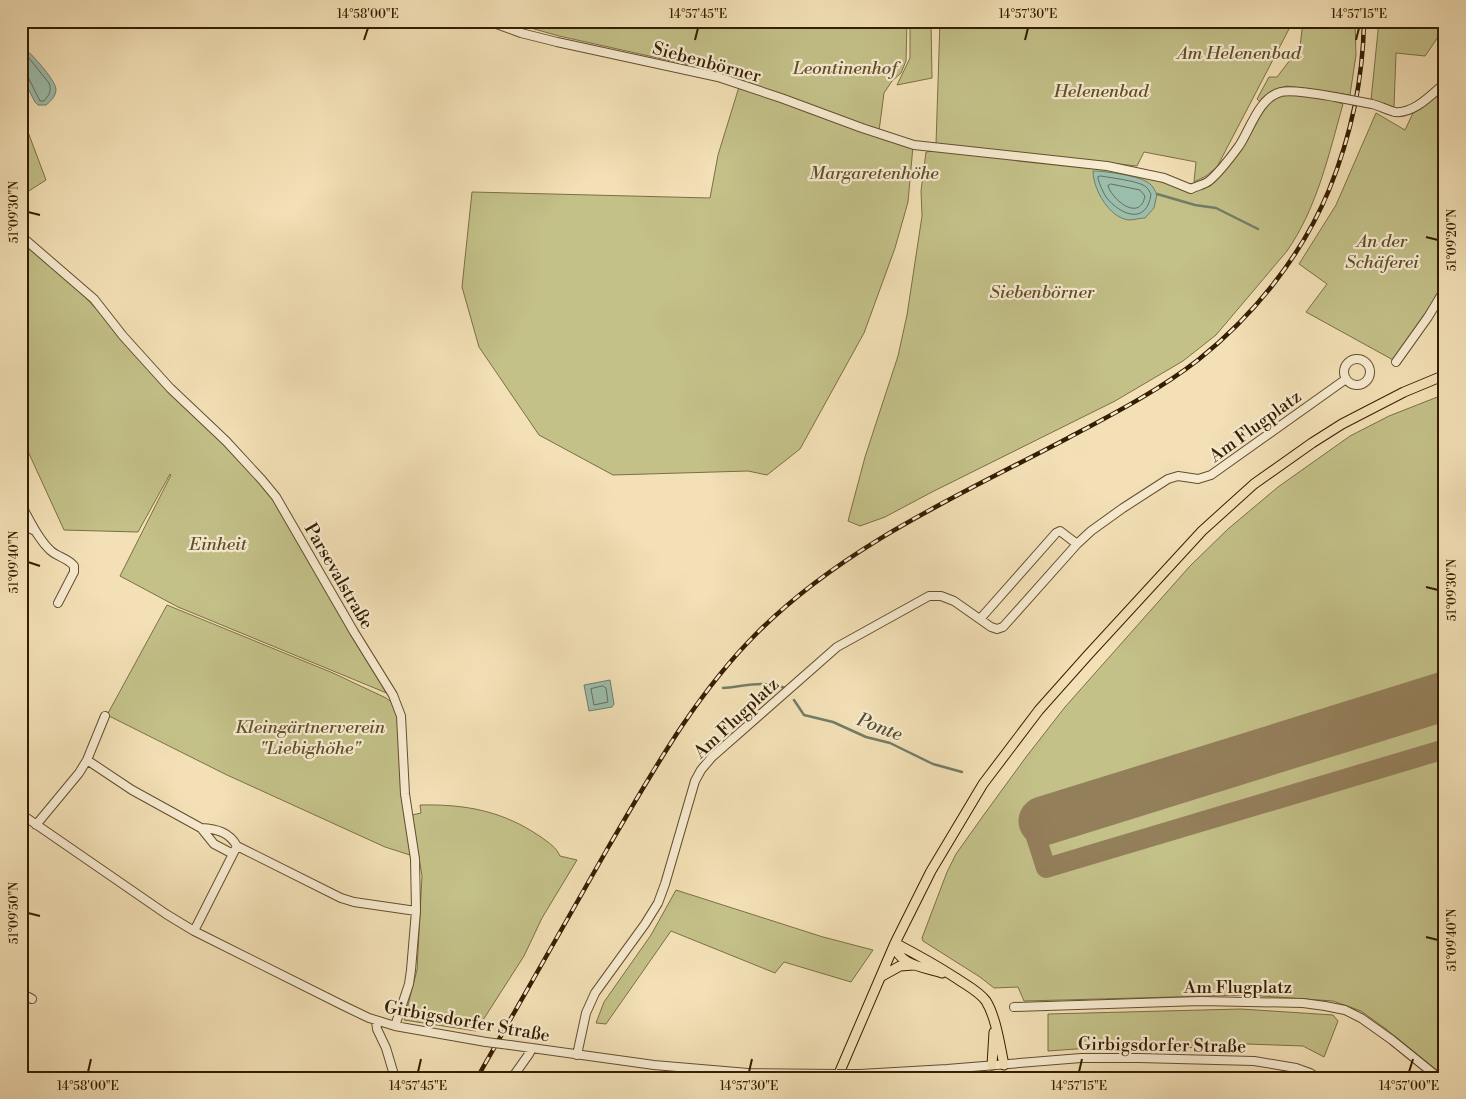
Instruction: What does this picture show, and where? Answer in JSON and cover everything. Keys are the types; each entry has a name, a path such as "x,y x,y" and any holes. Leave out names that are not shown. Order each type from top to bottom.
{"main road":[{"path":"837,1076 895,943 931,871 984,784 1039,710 1202,531 1254,484 1342,424 1404,392 1445,375"},
{"path":"895,943 896,951 900,957 914,965 954,977"},
{"path":"895,943 948,972 977,991 986,1000 992,1012 1004,1064"},
{"path":"882,976 900,966 914,965"},
{"path":"992,1066 995,1026"}],"street":[{"name":"Siebenbörner","path":"488,21 521,33 718,77 862,128 914,144 1107,166 1164,178 1191,189 1208,182 1240,144 1268,99 1281,92 1335,97 1372,104 1395,112 1404,112 1417,105 1445,83"},
{"name":"Parsevalstraße","path":"21,236 94,299 123,336 170,388 226,441 276,497 393,696 399,711 402,729 405,794 416,868 416,911 412,970 395,1026"},
{"path":"1396,362 1445,289"},
{"name":"Am Flugplatz","path":"577,1055 586,1014 595,992 645,924 658,902 666,882 695,781 701,770 712,757 837,647 929,596 941,596 954,601 991,627 996,629 1003,627 1077,544 1091,531 1168,479 1178,476 1198,479 1211,475 1346,379"},
{"path":"21,505 36,533 50,550 74,566 74,572 58,603"},
{"path":"21,524 36,533"},
{"path":"980,619 1056,534 1060,531 1077,544"},
{"path":"36,825 59,798 86,760 106,716"},
{"path":"86,760 132,790 201,828 214,844 233,854"},
{"name":"Girbigsdorfer Straße","path":"21,814 194,932 376,1021 395,1026 577,1055 683,1068 748,1073 837,1076 1091,1058 1139,1058 1254,1062 1296,1068 1318,1078"},
{"path":"201,828 214,828 232,837 237,846 341,898 354,902 416,911"},
{"path":"194,932 237,846"},
{"path":"21,992 32,999"},
{"name":"Am Flugplatz","path":"1014,1007 1200,1001 1302,1003 1325,1006 1345,1010 1361,1018 1439,1078"},
{"path":"376,1021 377,1029 386,1048 395,1078"},
{"path":"512,1078 532,1048"}],"green space":[{"name":"Leontinenhof","path":"506,21 907,21 906,61 901,73 892,81 884,93 879,131 863,127 820,108 728,76 685,64 559,36"},
{"path":"910,21 931,21 932,78 897,85 910,58"},
{"name":"Helenenbad","path":"940,21 1271,21 1289,29 1217,167 1206,176 1194,182 1196,162 1144,152 1137,166 936,144"},
{"path":"1303,21 1355,21 1356,55 1350,95 1287,86 1272,91 1260,102 1257,99 1269,77 1277,77 1300,47"},
{"path":"1379,21 1445,21 1445,27 1425,56 1396,53 1394,107 1371,100"},
{"name":"Margaretenhöhe","path":"739,87 913,146 908,202 895,248 864,333 800,449 767,475 748,471 613,475 539,435 479,347 462,287 472,192 710,198 718,155"},
{"name":"An der Schäferei","path":"1445,87 1445,285 1395,361 1306,312 1327,284 1299,264 1336,205 1376,113 1405,130 1413,113"},
{"name":"Siebenbörner","path":"1281,92 1315,94 1343,104 1321,180 1297,234 1287,251 1216,335 1183,361 1115,401 885,517 860,526 848,521 865,457 898,356 907,315 922,216 921,191 926,152 933,151 1066,164 1136,174 1191,191 1211,183 1268,99"},
{"path":"21,97 26,111 28,132 46,180 21,196"},
{"name":"Einheit","path":"21,242 64,275 269,491 389,694 178,607 120,576 170,474 138,532 64,530 26,447 21,445"},
{"path":"1445,394 1445,1077 1361,1011 1333,1001 1247,995 1024,1001 1018,987 994,988 923,941 922,938 947,872 956,854 983,816 1065,707 1190,566 1228,529 1278,487 1350,436 1389,416"},
{"name":"Kleingärtnerverein \"Liebighöhe\"","path":"167,605 333,673 393,703 398,720 413,856 385,847 227,775 107,715"},
{"path":"420,805 453,806 498,815 527,828 541,837 560,856 577,860 542,918 524,956 476,1031 404,1020 417,970 422,876 412,815 421,813"},
{"path":"676,890 823,937 873,950 851,982 784,962 775,973 671,931 606,1024 596,1023 604,1002 651,935"},
{"path":"1241,1009 1333,1015 1338,1021 1324,1057 1303,1046 1247,1044 1174,1048 1170,1050 1090,1048 1048,1051 1048,1014"}],"water":[{"path":"21,45 30,53 55,84 55,94 46,105 38,105 35,102 21,75"},
{"path":"1093,171 1123,175 1146,181 1157,194 1154,208 1145,218 1129,220 1115,214 1099,194"},
{"path":"610,680 614,704 612,707 589,711 584,685"}],"waterway":[{"name":"Siebenbörner","path":"1157,194 1195,205 1216,208 1258,229"},
{"name":"Ponte","path":"723,688 762,684 785,688"},
{"name":"Ponte","path":"794,700 804,715 833,722 866,737 890,743 933,764 962,772"}],"taxiway":[{"path":"1043,821 1035,834 1046,868 1445,749"}],"runway":[{"path":"1043,821 1445,696"}],"railway":[{"path":"477,1078 659,762 714,682 757,633 791,602 828,573 905,524 1102,420 1167,382 1219,343 1257,304 1305,238 1318,215 1337,170 1344,149 1358,86 1364,21"}],"park label":[{"name":"Am Helenenbad","path":"1239,53"}]}
